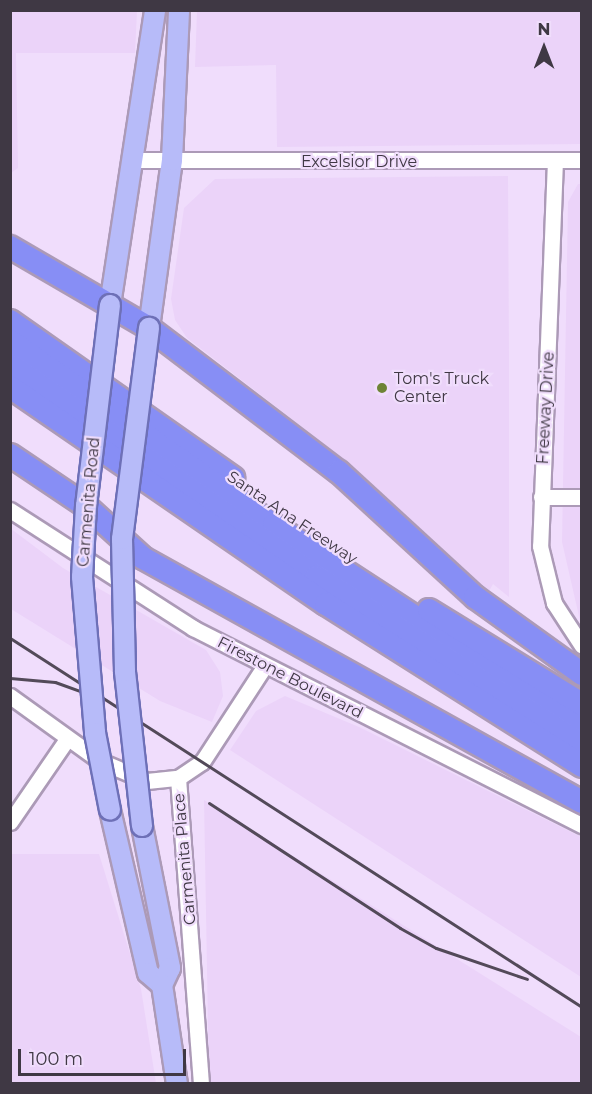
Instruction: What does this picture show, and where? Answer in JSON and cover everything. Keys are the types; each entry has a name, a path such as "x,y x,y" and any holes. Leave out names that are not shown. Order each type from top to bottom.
{"highway":[{"path":"10,247 149,328 339,472 476,597 582,674"},
{"name":"Santa Ana Freeway","path":"10,321 425,607 582,704"},
{"path":"10,341 274,525 582,726"},
{"path":"10,365 306,571 582,745"},
{"path":"10,387 306,591 582,766"},
{"path":"10,455 86,506 142,558 582,802"}],"main road":[{"name":"Carmenita Road","path":"155,10 136,160 110,305 86,506 86,655 110,810 148,973 162,985"},
{"name":"Carmenita Road","path":"177,1083 162,985 170,968 142,826 125,671 122,539 172,160 178,10"}],"street":[{"name":"Excelsior Drive","path":"136,160 582,160"},
{"name":"Freeway Drive","path":"555,160 540,546 548,586 582,646"},
{"path":"541,497 582,497"},
{"name":"Firestone Boulevard","path":"10,510 122,586 264,667 582,825"},
{"name":"Carmenita Place","path":"201,1083 178,778 202,762 264,667"},
{"path":"10,696 100,761 147,781 178,778"},
{"path":"10,822 67,739"}],"shaded area":[{"path":"11,10 137,11 135,53 16,53 18,168 11,173"},
{"path":"197,11 581,11 581,144 277,147 276,65 195,67"},
{"name":"Tom's Truck Center","path":"508,176 509,597 493,584 488,593 345,460 187,338 175,320 171,299 184,208 215,179"},
{"path":"578,184 581,184 581,625 562,542 568,202"},
{"path":"10,528 63,568 206,650 220,672 223,696 212,722 160,701 11,609"},
{"path":"285,696 359,727 581,837 581,977 230,750 256,711"},
{"path":"204,800 581,1037 581,1083 209,1083"},
{"path":"10,854 99,854 141,989 156,1083 11,1083"}],"railway":[{"path":"10,638 582,1007"},
{"path":"10,678 55,682 85,693"},
{"path":"209,803 400,928 436,948 527,979"}],"place":[{"name":"Tom's Truck Center","path":"382,388"}]}
